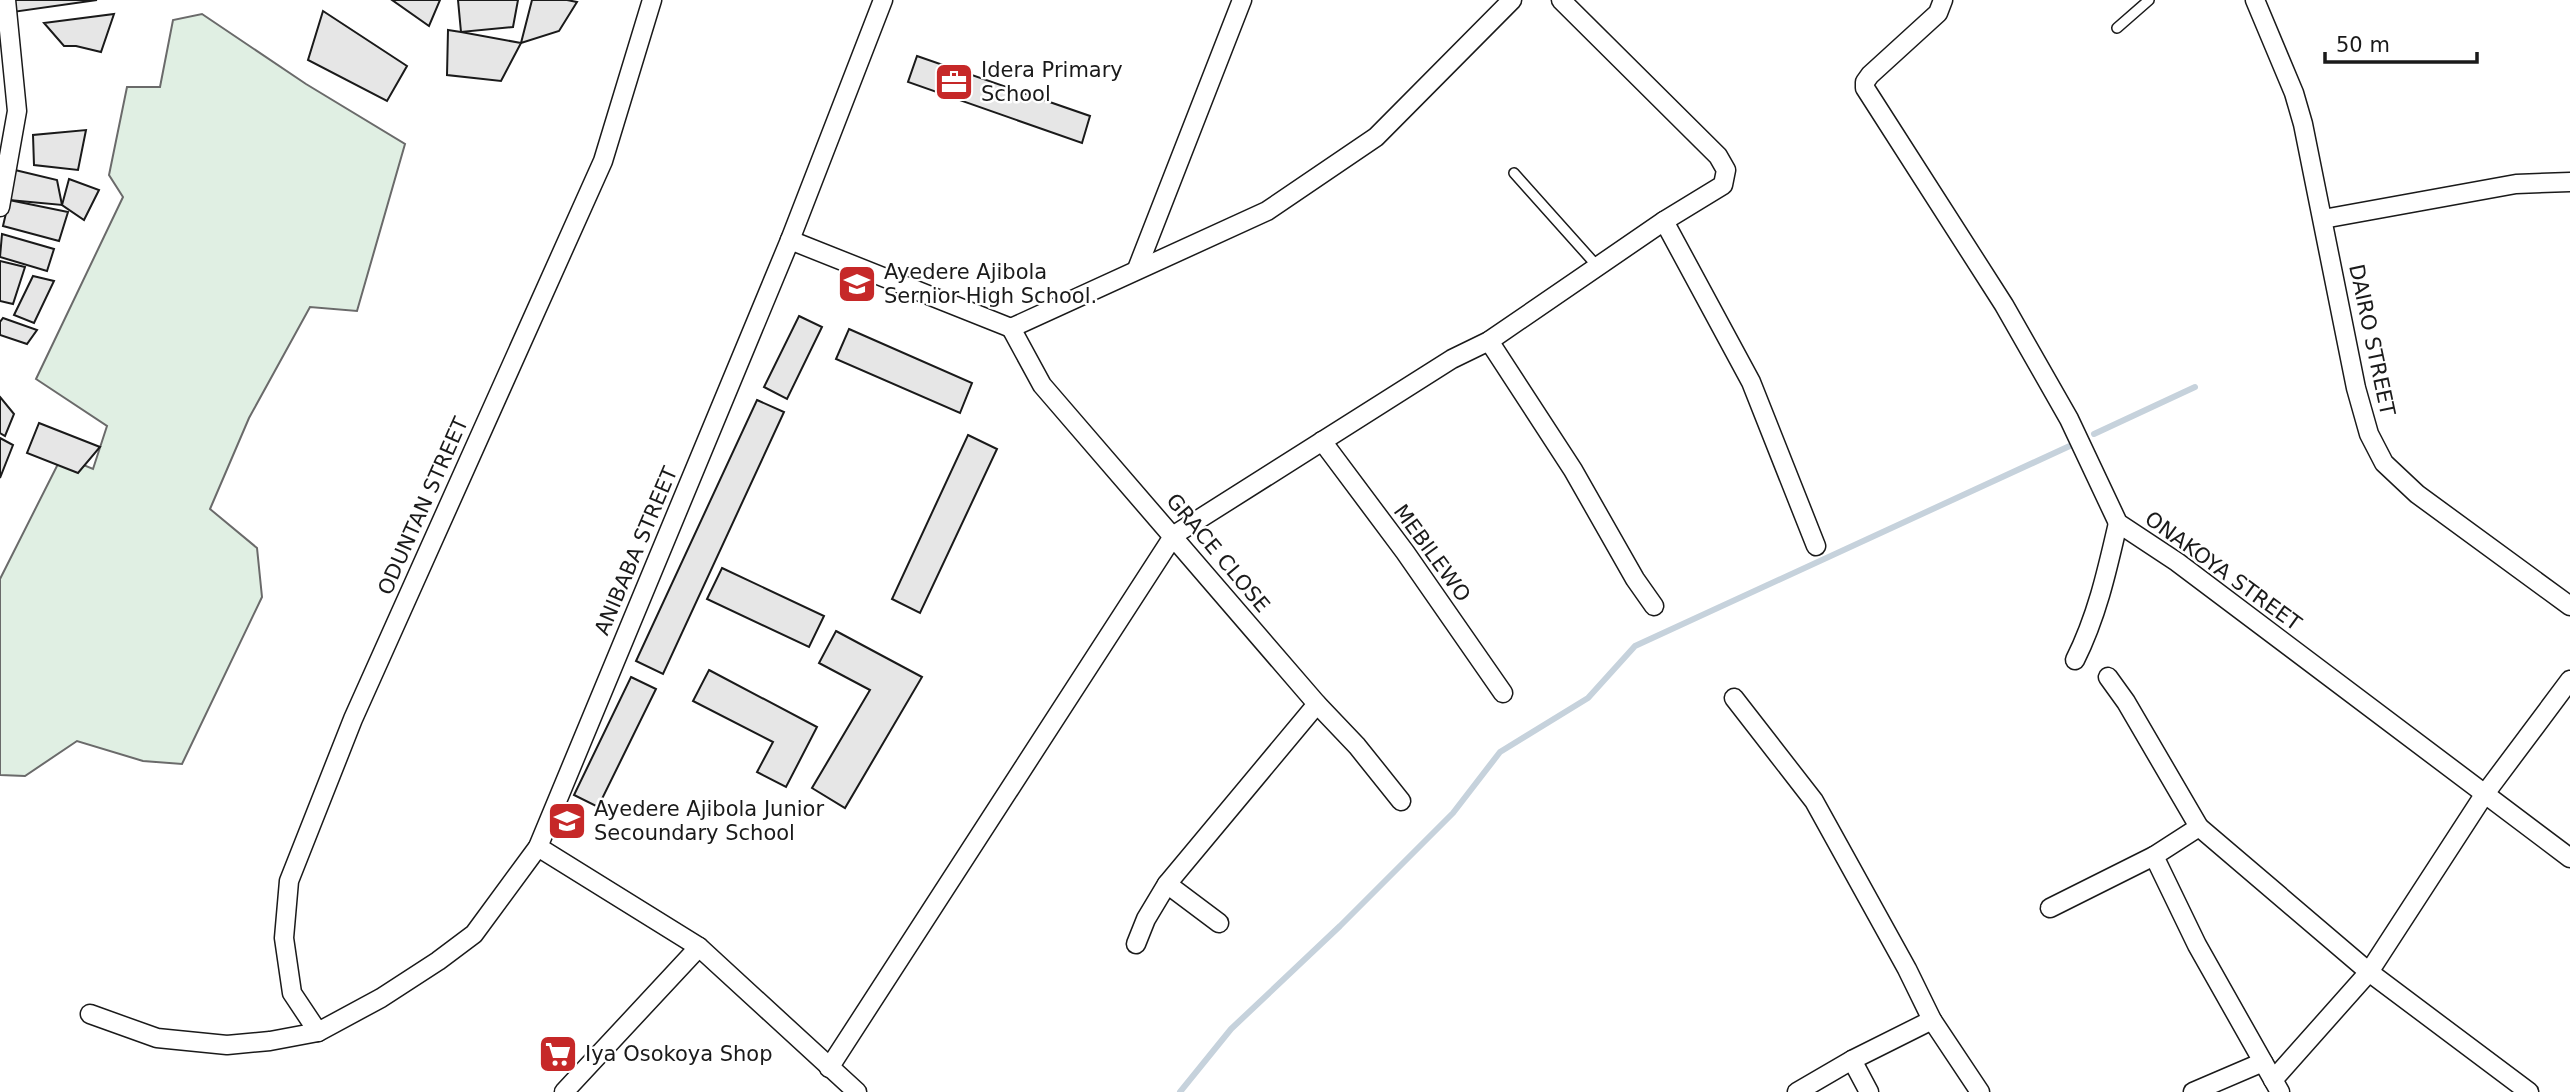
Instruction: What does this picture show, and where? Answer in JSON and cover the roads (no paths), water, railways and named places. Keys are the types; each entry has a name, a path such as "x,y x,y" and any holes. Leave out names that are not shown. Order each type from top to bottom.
{"street":[{"path":"0,207 8,111 6,0"},
{"name":"ODUNTAN STREET","path":"318,1032 292,993 284,938 289,881 353,719 603,161 652,0"},
{"name":"ANIBABA STREET","path":"90,1014 157,1038 227,1045 270,1041 318,1032 381,998 439,961 474,934 538,847 790,240 883,0"},
{"path":"1138,269 1242,0"},
{"path":"790,240 1012,328 1267,211 1376,137 1512,0"},
{"path":"829,1068 1174,535 1452,359 1489,341 1664,221 1723,185 1726,170 1718,156 1561,0"},
{"name":"ONAKOYA STREET","path":"1943,0 1937,13 1870,75 1865,82 1865,88 2004,305 2069,419 2118,523 2177,562 2570,858"},
{"name":"DAIRO STREET","path":"2255,0 2294,93 2323,219 2356,388 2370,434 2384,463 2417,494 2570,606"},
{"path":"2323,219 2516,184 2570,182"},
{"path":"1664,221 1751,382 1816,547"},
{"name":"GRACE CLOSE","path":"1012,328 1042,385 1317,704 1357,746 1401,801"},
{"path":"1489,341 1573,470 1635,579 1654,606"},
{"name":"MEBILEWO","path":"1322,441 1405,552 1503,693"},
{"path":"2075,660 2090,630 2103,592 2118,523"},
{"path":"2108,677 2126,702 2199,827 2370,972 2529,1092"},
{"path":"2154,856 2197,945 2277,1086 2370,972 2484,794 2570,680"},
{"path":"1734,698 1814,801 1933,1020 1980,1092"},
{"path":"1136,944 1146,919 1167,884 1317,704"},
{"path":"2050,908 2154,856 2199,827"},
{"path":"538,847 699,947 858,1092"},
{"path":"1167,884 1219,923"},
{"path":"564,1092 699,947"},
{"path":"1797,1092 1852,1060 1933,1020"},
{"path":"1852,1060 1870,1092"},
{"path":"2193,1092 2263,1062"}],"lane":[{"path":"2118,28 2149,0"},
{"path":"1514,173 1598,267"}],"waterway":[{"path":"2094,434 2195,387"},
{"path":"1180,1092 1231,1029 1340,926 1453,813 1500,752 1588,698 1635,646 2074,444"}],"place":[{"name":"Idera Primary School","path":"954,82"},
{"name":"Ayedere Ajibola Sernior High School.","path":"857,284"},
{"name":"Ayedere Ajibola Junior Secoundary School","path":"567,821"},
{"name":"Iya Osokoya Shop","path":"558,1054"}]}
